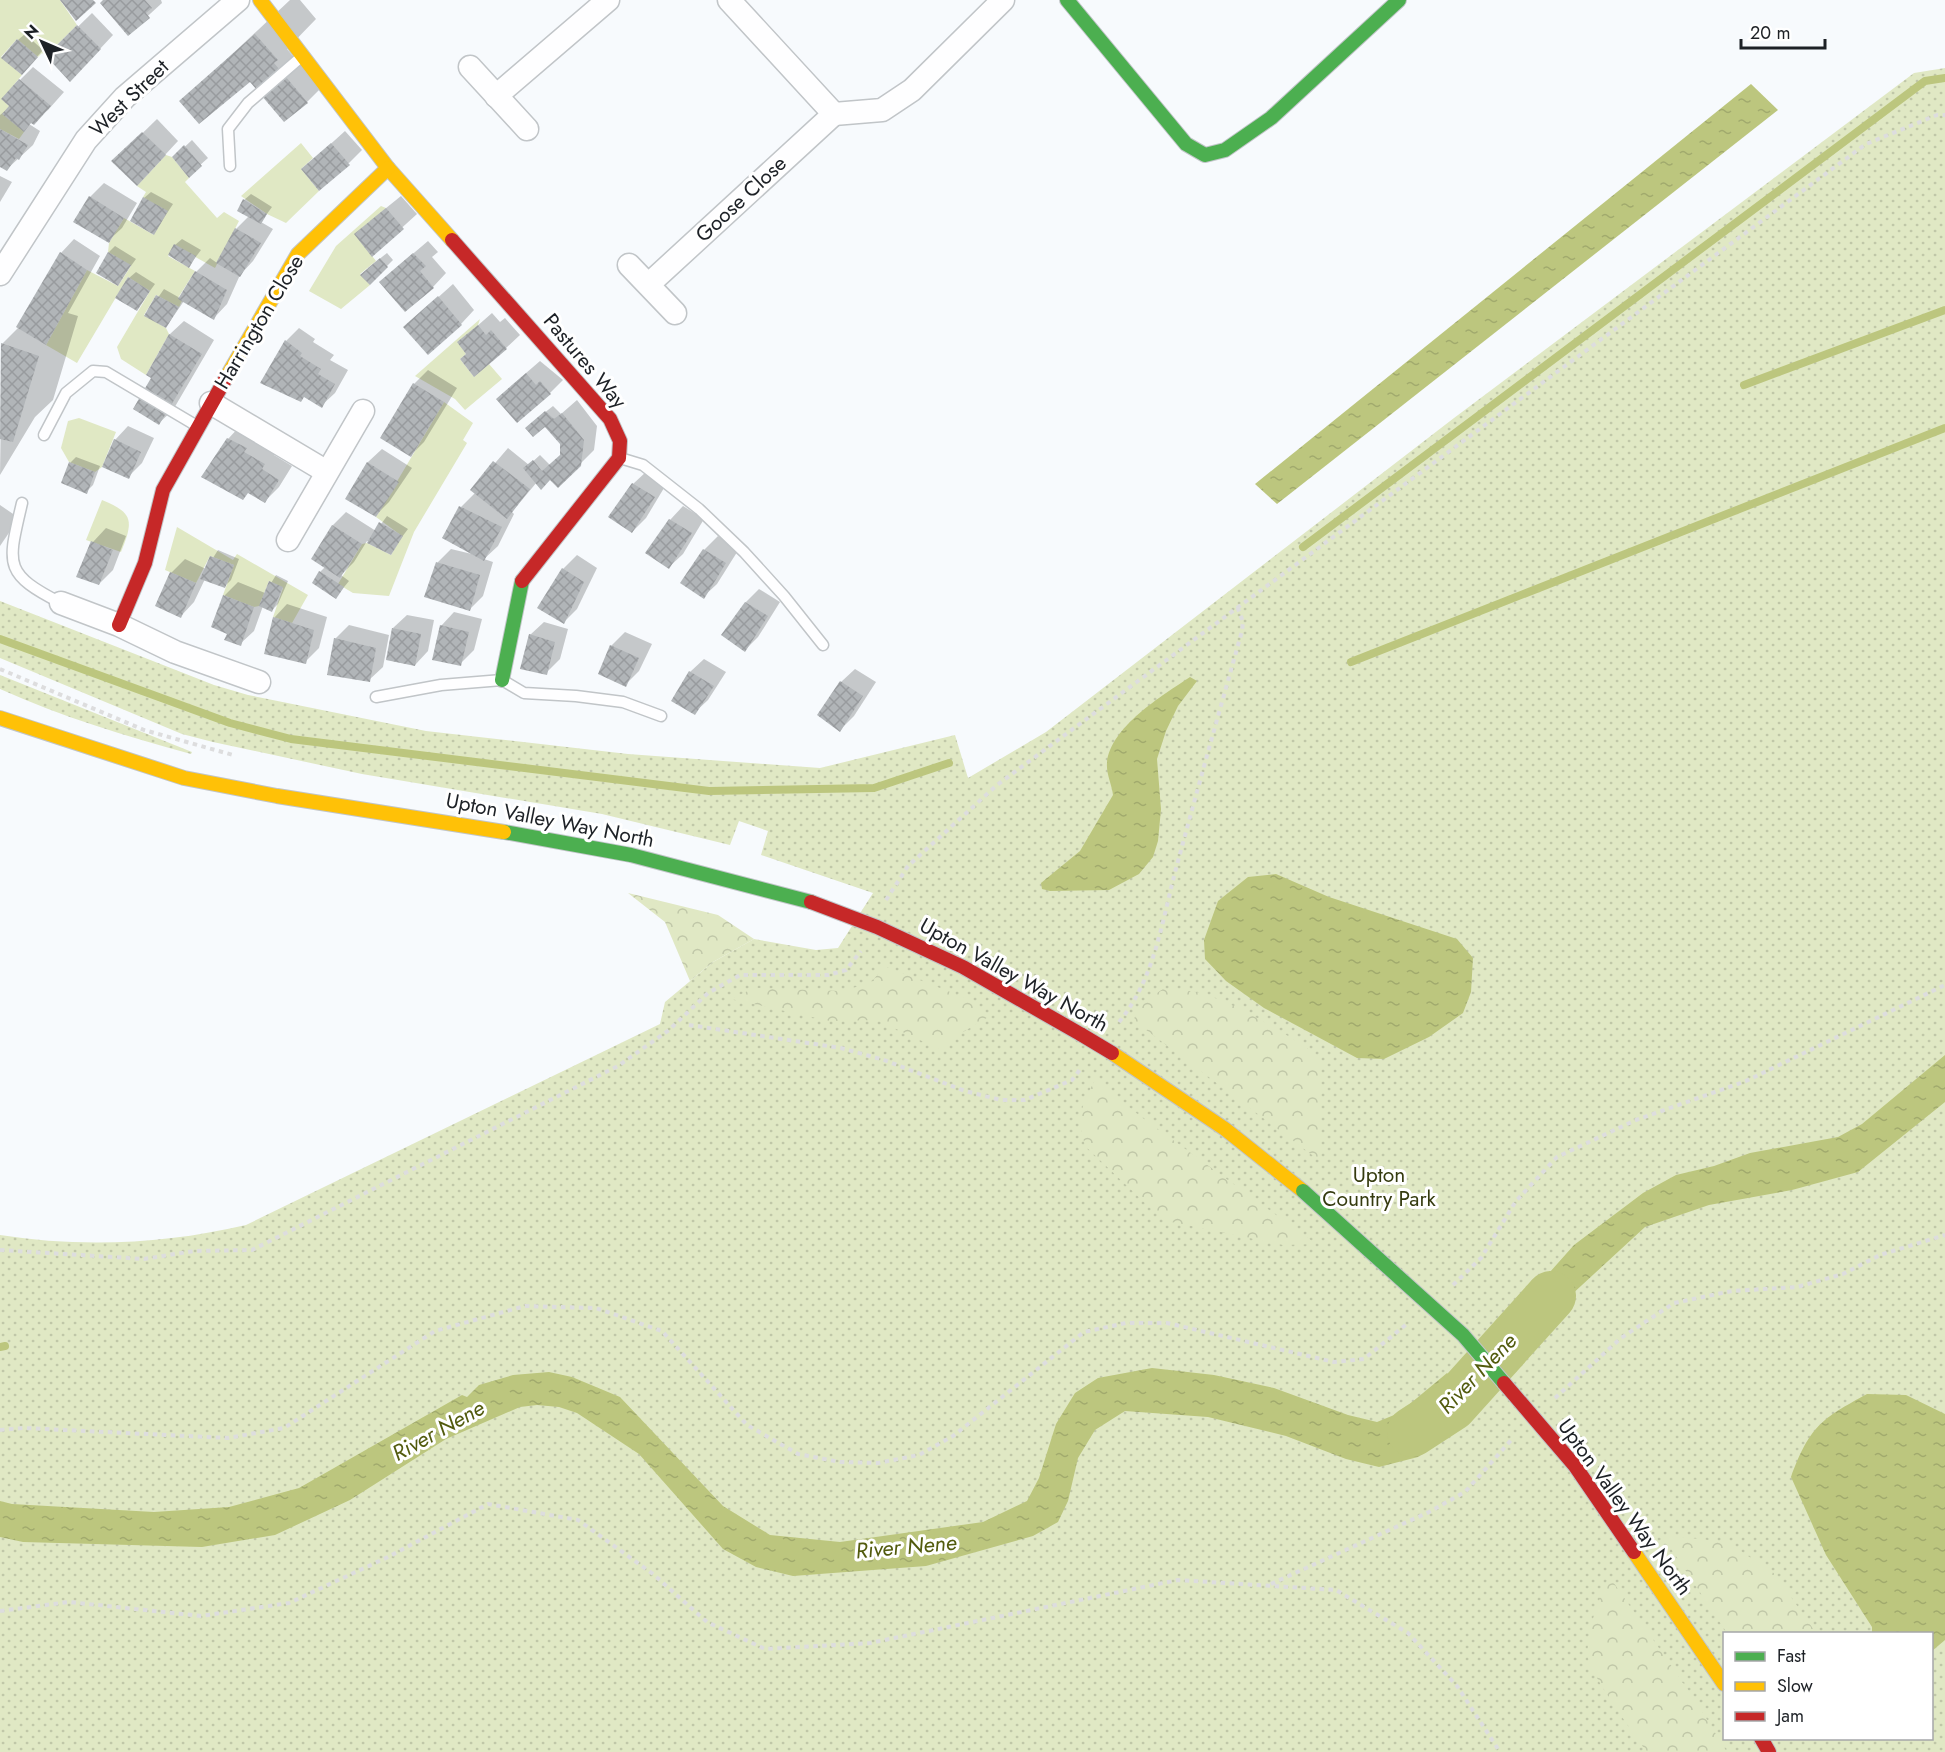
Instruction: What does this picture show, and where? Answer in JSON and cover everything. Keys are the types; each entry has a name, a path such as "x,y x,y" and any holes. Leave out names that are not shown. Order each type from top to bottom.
{"street":[{"name":"West Street","path":"0,274 86,140 125,97 238,0"},
{"name":"Pastures Way","path":"260,0 388,168 610,419 620,441 619,458"},
{"path":"496,96 608,0"},
{"path":"729,0 834,114 882,110 912,90 1003,0"},
{"path":"1067,0 1186,144 1204,155 1225,150 1271,118 1394,2"},
{"path":"470,67 527,129"},
{"name":"Goose Close","path":"649,284 834,114"},
{"name":"Harrington Close","path":"119,625 145,563 163,490 197,426 297,254 388,168"},
{"path":"629,265 675,313"},
{"name":"Harrington Close","path":"211,403 327,472"},
{"path":"288,540 363,411"},
{"path":"502,680 522,581 619,458"},
{"path":"61,603 119,625 175,652 259,682"},
{"name":"Upton Valley Way North","path":"0,718 184,778 277,796 452,822 631,855 794,896 877,927 963,967 1112,1053 1225,1129 1303,1191 1463,1335 1575,1466 1723,1681"}],"lane":[{"path":"230,166 228,129 248,103 302,56"},
{"path":"45,435 66,393 93,371 106,372 197,426"},
{"path":"619,458 643,465 699,509 744,552 784,596 823,645"},
{"path":"22,503 12,549 15,568 28,586 61,603"},
{"path":"376,697 441,685 502,680 524,693 623,702 661,716"}],"path":[{"path":"0,1250 144,1259 194,1251 252,1250 618,1066 669,1030 708,993 740,975 828,975 846,970 877,927 883,907 894,885 908,866 945,829 997,785 1053,746 1237,606 1866,144 1937,115 1945,116"},
{"path":"1129,1010 1155,958 1178,861 1242,631 1243,622 1237,606"},
{"path":"1451,1287 1481,1258 1516,1201 1557,1157 1636,1120 1746,1081 1945,985"},
{"path":"689,1025 841,1048 884,1060 965,1091 1001,1100 1025,1100 1072,1080"},
{"path":"1552,1401 1621,1338 1674,1303 1732,1291 1797,1287 1843,1274 1880,1255 1945,1235"},
{"path":"0,1430 46,1429 228,1438 284,1428 435,1331 525,1306 596,1308 662,1330 747,1425 798,1454 840,1462 878,1463 919,1455 953,1436 1084,1332 1126,1323 1167,1323 1334,1362 1364,1359 1409,1322"},
{"path":"1270,1585 1429,1512 1465,1492 1519,1432"},
{"path":"0,1611 69,1602 201,1616 289,1603 388,1557 488,1504 578,1520 653,1574 707,1622 765,1649 870,1643 1178,1580 1336,1590 1408,1633 1457,1686 1500,1752"}],"green space":[{"path":"0,0 60,0 77,25 46,56 42,53 38,57 17,39 1,57 22,75 2,99 9,106 24,132 19,139 0,129"},
{"name":"Upton Country Park","path":"1945,68 1945,1752 0,1752 0,1235 62,1242 123,1242 185,1236 246,1225 660,1024 665,1002 713,962 754,939 816,950 838,948 873,893 761,855 768,831 739,821 730,845 602,814 362,774 182,734 0,658 0,601 214,685 248,695 426,731 628,754 820,768 955,735 968,778 1046,732 1454,418 1914,73"},
{"path":"301,143 313,158 301,169 319,191 286,223 267,214 241,196"},
{"path":"166,155 172,157 189,178 185,182 217,218 224,212 239,221 215,268 174,245 168,256 195,271 178,298 182,301 179,307 156,295 144,315 166,328 169,334 146,375 121,359 117,347 150,291 128,277 77,363 46,345 87,270 118,286 131,266 108,252 109,243 124,218 154,235 143,197 146,192 137,186"},
{"path":"381,206 386,208 355,234 376,261 360,274 370,285 341,309 309,291 336,246"},
{"path":"480,319 478,325 458,342 466,354 460,359 474,377 489,364 502,379 465,410 455,399 415,376"},
{"path":"444,402 473,423 463,440 467,443 414,532 389,596 353,593 338,584 362,544 367,543 391,555 402,536 376,517"},
{"path":"79,418 116,432 102,467 95,472 69,462 61,448 68,421"},
{"path":"102,500 120,509 128,519 128,532 121,552 86,540"},
{"path":"177,527 233,560 237,554 308,595 292,623 273,617 283,588 269,581 259,606 254,607 223,595 234,565 210,556 196,583 165,570"},
{"path":"0,675 192,752 191,754 118,733 23,699 0,689"},
{"path":"628,893 718,915 754,939 713,962 690,981 665,922"},
{"path":"884,966 968,999 990,1016 958,1035 941,1050 877,1020 830,1021 731,999 754,988 841,991 871,983"},
{"path":"1163,989 1196,992 1210,996 1243,1011 1321,1058 1320,1161 1133,1020 1146,1000"},
{"path":"1095,1080 1140,1116 1316,1244 1283,1245 1163,1220 1085,1146 1079,1120 1085,1099"},
{"path":"1662,1535 1727,1542 1775,1574 1815,1632 1726,1632"},
{"path":"1609,1576 1695,1700 1727,1752 1647,1752 1614,1704 1596,1677 1588,1657 1591,1626"}],"water":[{"path":"1751,84 1778,110 1277,504 1255,484"},
{"path":"1190,677 1197,681 1178,706 1166,731 1157,759 1161,809 1158,841 1153,857 1139,874 1109,890 1050,891 1042,889 1041,883 1080,851 1113,795 1107,763 1110,750 1117,737 1140,713"},
{"path":"1276,874 1329,897 1457,939 1473,958 1471,992 1463,1013 1429,1037 1384,1059 1357,1058 1264,1008 1226,981 1205,959 1204,940 1218,901 1248,877"},
{"path":"1945,1055 1945,1102 1858,1172 1792,1190 1709,1205 1645,1227 1569,1297 1516,1358 1493,1331 1525,1300 1574,1245 1643,1193 1676,1175 1714,1166 1750,1153 1838,1137 1862,1124"},
{"path":"1152,1368 1214,1375 1274,1388 1348,1415 1377,1422 1399,1413 1447,1373 1473,1400 1450,1432 1418,1457 1379,1467 1346,1459 1286,1436 1208,1417 1125,1411 1095,1430 1078,1458 1068,1501 1058,1522 1033,1536 926,1566 793,1576 756,1567 723,1549 639,1454 577,1413 559,1407 537,1405 520,1407 446,1439 350,1500 275,1535 202,1547 23,1542 0,1537 0,1501 12,1504 154,1512 229,1507 299,1488 462,1395 467,1397 479,1385 513,1375 549,1372 572,1377 620,1397 723,1506 770,1535 840,1542 983,1522 1027,1501 1039,1478 1056,1424 1075,1393 1098,1378"},
{"path":"1867,1394 1906,1395 1945,1414 1945,1640 1933,1650 1933,1632 1872,1632 1872,1627 1826,1555 1791,1477 1811,1435 1838,1410"}],"building":[{"path":"60,0 93,0 96,3 76,21"},
{"path":"103,0 145,0 152,8 146,13 150,18 128,36 100,3"},
{"path":"77,25 101,49 70,82 46,56"},
{"path":"255,34 278,60 274,63 308,103 284,122 250,82 199,124 179,101"},
{"path":"17,39 38,57 22,75 1,58"},
{"path":"19,79 51,106 34,125 31,123 24,132 2,114 9,106 1,99"},
{"path":"0,129 28,145 19,160 16,158 7,171 0,167"},
{"path":"142,132 166,155 137,186 111,161"},
{"path":"331,143 350,165 319,191 301,169"},
{"path":"184,145 202,166 189,178 172,157"},
{"path":"89,196 124,218 109,243 73,222"},
{"path":"143,197 168,211 154,235 130,221"},
{"path":"243,199 267,214 261,224 237,211"},
{"path":"386,208 404,229 372,257 354,234"},
{"path":"235,228 261,243 240,277 216,263"},
{"path":"174,244 196,256 189,268 168,255"},
{"path":"60,252 87,270 46,345 16,327"},
{"path":"108,252 131,265 118,286 96,273"},
{"path":"413,253 426,266 420,271 434,288 405,312 379,282"},
{"path":"380,258 388,267 370,285 360,275"},
{"path":"195,271 227,290 214,320 178,299"},
{"path":"128,277 150,291 137,311 115,298"},
{"path":"156,295 179,307 166,328 144,316"},
{"path":"438,296 462,325 428,355 403,327"},
{"path":"478,325 486,335 491,330 507,349 474,377 460,359 466,354 457,342"},
{"path":"169,334 202,354 159,425 133,409 151,378 146,375"},
{"path":"285,340 302,353 300,356 321,369 318,374 335,384 322,408 304,397 301,402 260,383"},
{"path":"1,343 39,356 13,442 0,439"},
{"path":"526,373 536,385 540,381 551,394 517,423 496,399"},
{"path":"413,383 444,402 411,457 380,438"},
{"path":"545,411 554,419 562,413 584,440 581,466 558,488 550,480 541,490 523,468 533,460 542,471 560,455 560,444 545,427 533,437 525,428"},
{"path":"227,438 247,448 244,452 265,464 262,469 279,480 265,503 248,493 243,500 201,477"},
{"path":"114,439 141,452 129,479 102,467"},
{"path":"493,461 530,489 507,519 470,490"},
{"path":"69,462 95,472 87,494 61,483"},
{"path":"367,462 399,482 376,517 345,499"},
{"path":"632,483 655,497 632,533 608,517"},
{"path":"459,506 502,527 484,561 442,538"},
{"path":"669,519 692,533 669,569 645,553"},
{"path":"379,522 403,536 391,555 367,543"},
{"path":"332,525 362,544 340,578 311,559"},
{"path":"91,541 113,550 99,585 76,577"},
{"path":"703,549 726,563 704,599 680,583"},
{"path":"210,556 234,565 225,588 200,579"},
{"path":"436,562 480,575 470,611 424,597"},
{"path":"562,568 584,582 564,624 537,608"},
{"path":"319,571 344,587 336,599 312,583"},
{"path":"170,572 196,583 181,618 155,606"},
{"path":"269,581 283,587 272,612 259,606"},
{"path":"223,595 254,607 241,646 224,640 227,634 211,627"},
{"path":"745,602 768,616 745,652 721,635"},
{"path":"273,617 314,630 306,664 264,654"},
{"path":"440,625 469,632 461,666 432,660"},
{"path":"392,628 421,634 415,666 386,660"},
{"path":"529,634 555,642 547,675 520,669"},
{"path":"334,638 376,648 370,682 327,675"},
{"path":"610,645 639,658 626,687 598,674"},
{"path":"689,671 714,686 695,715 671,701"},
{"path":"840,681 863,696 840,732 817,715"}],"waterway":[{"path":"1303,547 1925,81 1945,78"},
{"path":"1744,385 1945,310"},
{"path":"1351,662 1945,428"},
{"path":"0,639 230,723 291,739 709,791 874,788 949,763"},
{"name":"River Nene","path":"1412,1432 1452,1406 1551,1296"},
{"path":"0,1347 5,1346"}],"traffic: fast":[{"path":"1067,0 1186,144 1205,155 1225,150 1271,118 1399,0"},
{"path":"502,680 522,581"},
{"path":"504,832 631,855 811,902"},
{"path":"1303,1191 1463,1335 1504,1383"}],"traffic: slow":[{"path":"260,0 388,168 452,240"},
{"path":"226,378 298,254 388,168"},
{"path":"0,718 184,778 277,796 504,832"},
{"path":"1112,1053 1225,1129 1303,1191"},
{"path":"1634,1552 1723,1683"}],"traffic: jam":[{"path":"452,240 610,419 620,441 619,458 522,581"},
{"path":"119,625 145,563 163,490 226,378"},
{"path":"811,902 877,927 963,967 1082,1035"},
{"path":"1082,1035 1112,1053"},
{"path":"1504,1383 1575,1466 1634,1552"},
{"path":"1762,1740 1769,1752"}]}
